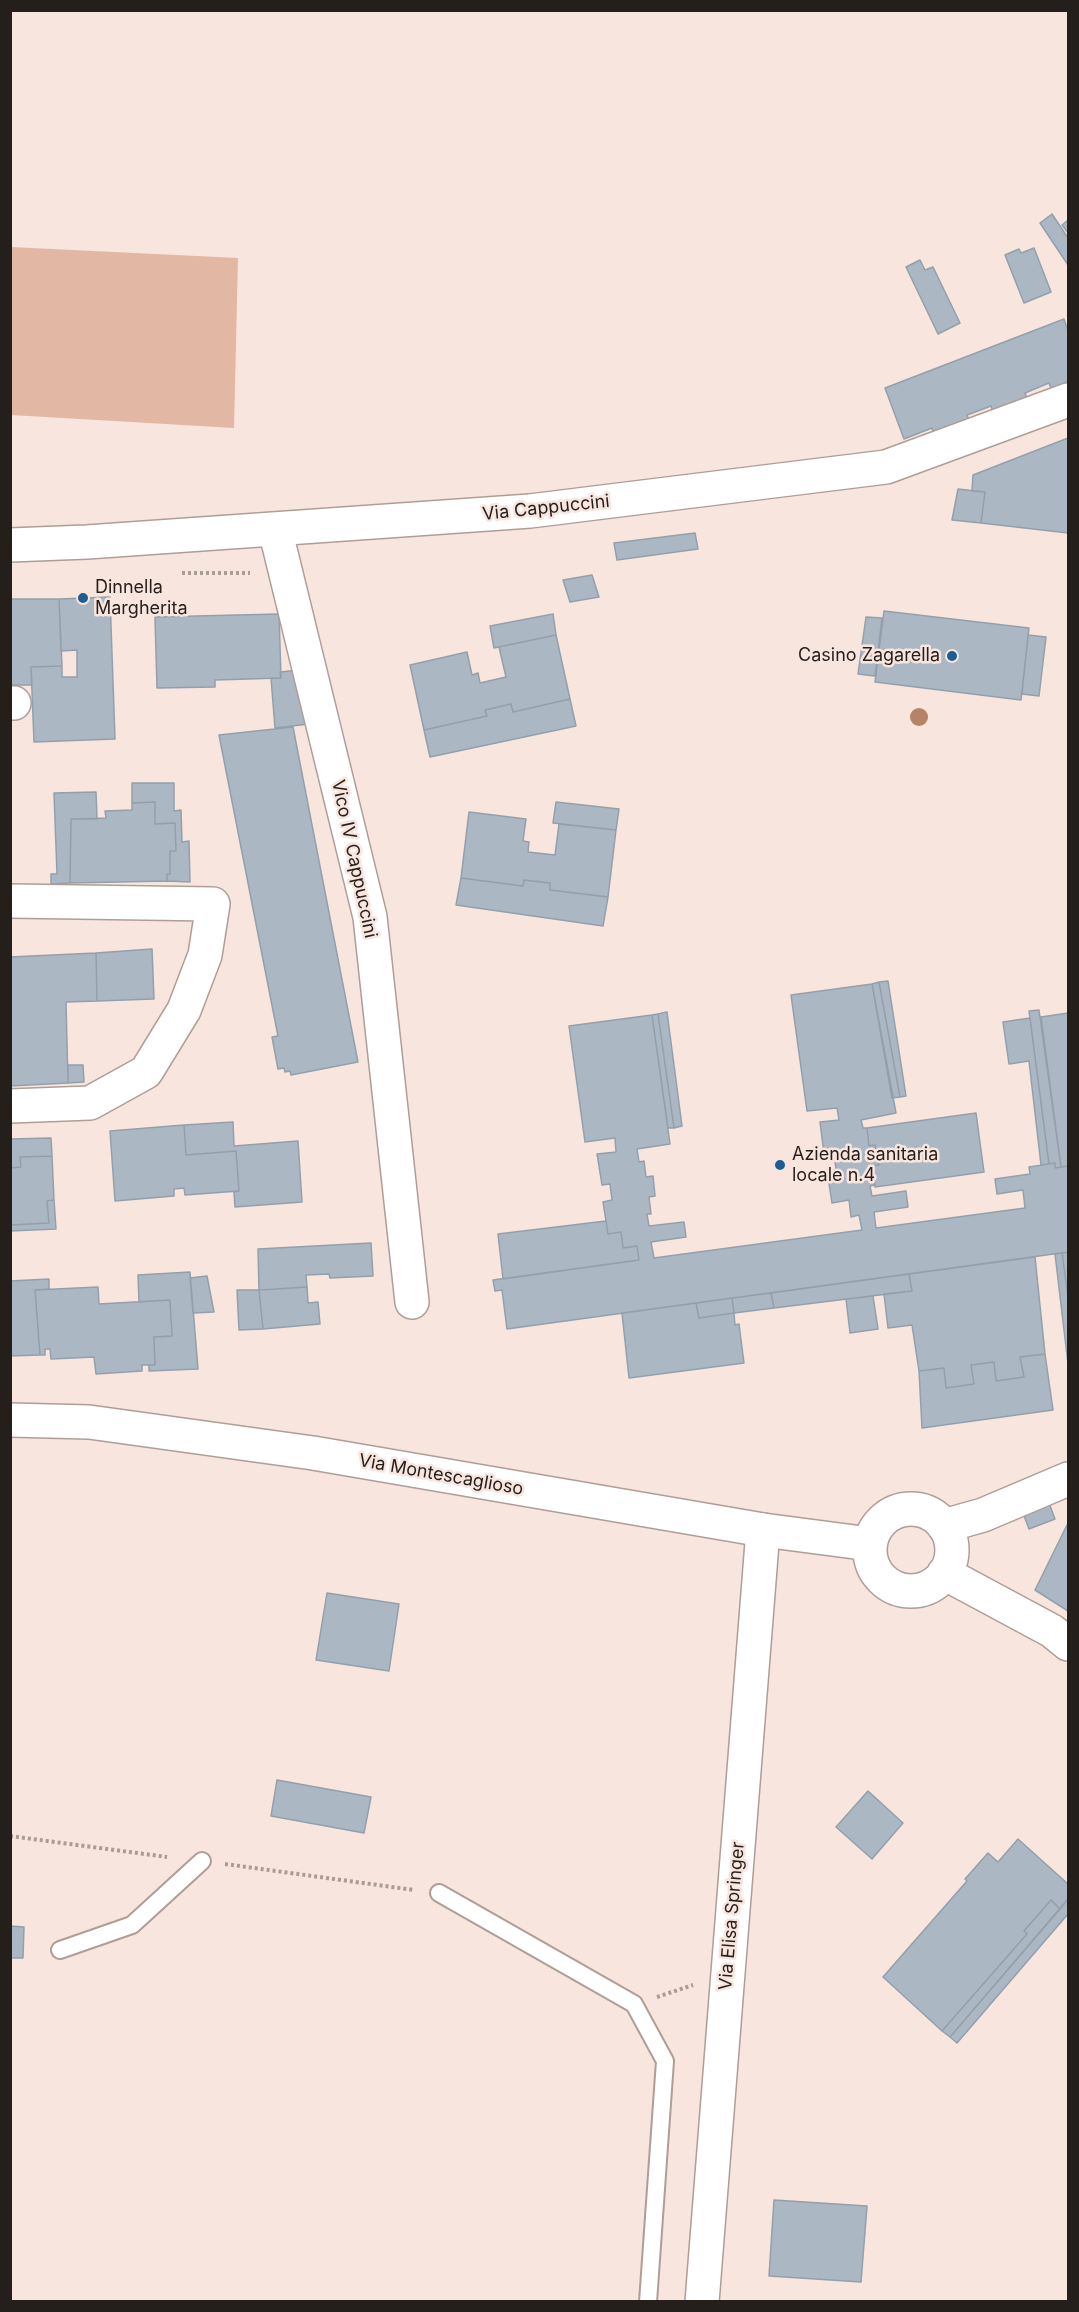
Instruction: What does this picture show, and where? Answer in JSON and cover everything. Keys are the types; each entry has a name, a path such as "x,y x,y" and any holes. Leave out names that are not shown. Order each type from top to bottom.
{"street":[{"name":"Via Cappuccini","path":"10,545 87,542 530,511 886,467 1068,400"},
{"name":"Vico IV Cappuccini","path":"276,529 370,917 412,1302"},
{"path":"10,901 213,904 205,955 184,1010 146,1072 90,1103 10,1106"},
{"name":"Via Montescaglioso","path":"10,1420 89,1422 313,1453 763,1530 870,1544"},
{"path":"944,1526 983,1515 1068,1479"},
{"path":"908,1509 922,1510 934,1516 944,1526 950,1539 952,1553 944,1573 930,1586 919,1591 894,1588 875,1571 870,1559 870,1544 874,1531 882,1520 894,1512 908,1509"},
{"name":"Via Elisa Springer","path":"702,2301 763,1530"},
{"path":"944,1573 1052,1631 1068,1644"}],"lane":[{"path":"60,1950 132,1925 202,1861"},
{"path":"439,1893 634,2004 665,2061 648,2301"}],"path":[{"path":"634,2004 727,1974"}],"shaded area":[{"path":"11,247 238,258 234,428 11,415"}],"building":[{"path":"1052,214 1068,238 1068,265 1040,223"},
{"path":"1068,220 1068,233 1062,225"},
{"path":"1034,248 1051,292 1024,303 1005,255 1019,249 1021,253"},
{"path":"920,260 925,270 933,267 960,323 938,334 906,267"},
{"path":"1064,319 1068,331 1068,382 1051,388 1049,383 1025,393 1027,398 993,412 991,406 967,415 969,421 934,435 932,428 904,439 885,388"},
{"path":"1068,438 1068,533 981,523 985,492 972,491 973,475"},
{"path":"958,489 985,492 981,523 952,520"},
{"path":"695,533 698,549 617,560 614,543"},
{"path":"592,575 599,597 570,602 563,580"},
{"path":"110,597 115,739 34,742 31,667 62,666 62,677 77,677 77,650 61,651 59,599"},
{"path":"10,599 59,599 62,666 31,667 32,685 10,685"},
{"name":"Casino Zagarella","path":"884,611 1029,628 1021,700 875,682"},
{"path":"279,614 281,678 215,680 215,687 157,688 155,617"},
{"path":"553,614 556,635 494,648 490,626"},
{"path":"866,617 882,618 875,676 858,674"},
{"path":"556,635 570,699 513,712 511,704 485,710 487,716 424,730 410,665 467,652 472,675 478,673 480,683 506,677 499,647"},
{"path":"1028,635 1046,637 1039,696 1022,694"},
{"path":"299,670 309,724 275,728 271,678 281,678 280,672"},
{"path":"570,699 576,726 430,757 424,730 487,716 485,710 511,704 513,712"},
{"path":"293,727 358,1062 291,1075 290,1071 285,1072 284,1068 278,1069 272,1037 278,1036 219,735"},
{"path":"132,783 174,783 174,811 181,810 182,842 189,841 190,882 167,881 167,874 170,874 170,851 176,851 175,823 155,824 155,802 132,803"},
{"path":"96,792 97,819 71,819 70,883 51,884 51,874 57,874 54,793"},
{"path":"155,802 155,824 175,823 176,851 170,851 170,874 167,874 167,881 70,883 71,819 106,818 105,811 132,810 132,803"},
{"path":"556,802 619,809 616,830 553,823"},
{"path":"469,812 526,819 523,841 529,842 528,852 555,855 559,824 616,830 608,897 550,890 550,883 524,880 523,886 461,878"},
{"path":"461,878 523,886 524,880 550,883 550,890 608,897 603,926 456,905"},
{"path":"152,949 154,999 97,1001 96,953"},
{"path":"96,953 97,1001 66,1002 68,1083 10,1086 10,957"},
{"path":"888,981 906,1096 900,1097 879,982"},
{"path":"879,982 900,1097 892,1098 872,984"},
{"path":"872,984 896,1113 861,1120 863,1128 867,1128 869,1146 875,1145 879,1165 872,1166 875,1185 870,1186 872,1196 906,1191 908,1207 874,1212 876,1228 1025,1208 1023,1190 997,1194 995,1179 1030,1174 1029,1167 1055,1163 1055,1168 1068,1166 1068,1252 507,1329 502,1290 495,1291 493,1280 639,1260 637,1246 623,1248 621,1232 608,1234 603,1202 612,1200 610,1184 602,1185 597,1154 616,1152 615,1138 585,1142 569,1026 652,1015 670,1144 637,1149 639,1162 644,1161 646,1177 653,1176 655,1196 649,1197 651,1214 647,1214 649,1226 684,1222 686,1237 651,1242 654,1258 862,1230 859,1215 851,1217 849,1200 832,1203 827,1171 836,1170 834,1152 824,1154 820,1122 839,1120 837,1108 807,1111 791,995"},
{"path":"1039,1010 1061,1167 1055,1168 1055,1163 1049,1164 1029,1011"},
{"path":"667,1012 682,1126 674,1128 658,1014"},
{"path":"1068,1013 1068,1166 1061,1167 1041,1017"},
{"path":"658,1014 674,1128 668,1128 652,1015"},
{"path":"1030,1018 1049,1164 1041,1165 1029,1061 1009,1064 1003,1022"},
{"path":"68,1065 83,1065 84,1082 68,1083"},
{"path":"976,1113 984,1172 875,1187 872,1166 879,1165 875,1145 869,1146 867,1128"},
{"path":"233,1122 234,1146 298,1141 302,1202 235,1207 234,1192 239,1191 236,1151 186,1155 184,1125"},
{"path":"184,1125 186,1155 236,1151 239,1191 185,1195 184,1188 174,1189 174,1196 115,1201 110,1131"},
{"path":"51,1138 52,1156 20,1157 21,1167 10,1168 10,1139"},
{"path":"52,1156 54,1200 47,1201 49,1223 10,1225 10,1168 21,1167 20,1157"},
{"path":"54,1200 56,1229 10,1231 10,1225 49,1223 47,1201"},
{"path":"606,1221 608,1234 621,1232 623,1248 637,1246 639,1260 503,1279 498,1234"},
{"path":"371,1243 373,1276 330,1278 329,1274 306,1275 307,1287 259,1290 258,1249"},
{"path":"1068,1252 1068,1297 1062,1253"},
{"path":"1062,1253 1068,1297 1068,1364 1055,1254"},
{"path":"1035,1257 1045,1354 1020,1357 1024,1377 996,1381 994,1362 971,1365 974,1384 946,1388 944,1368 919,1371 912,1325 888,1328 884,1294 912,1291 909,1274"},
{"path":"190,1272 198,1369 149,1371 149,1365 155,1365 154,1337 172,1336 170,1300 139,1302 138,1275"},
{"path":"909,1274 912,1291 774,1308 771,1293"},
{"path":"207,1276 214,1312 193,1313 190,1278"},
{"path":"49,1279 49,1289 35,1290 40,1355 10,1356 10,1281"},
{"path":"98,1287 99,1304 170,1300 172,1336 154,1337 155,1365 142,1365 142,1371 96,1374 94,1357 51,1359 50,1349 45,1349 45,1355 40,1355 35,1290"},
{"path":"307,1287 308,1303 318,1302 320,1324 263,1329 259,1290"},
{"path":"237,1290 259,1290 263,1329 239,1330"},
{"path":"771,1293 774,1308 734,1313 732,1298"},
{"path":"873,1296 878,1329 850,1333 846,1299"},
{"path":"732,1298 734,1313 699,1318 696,1303"},
{"path":"696,1303 699,1318 734,1313 735,1325 739,1324 744,1363 629,1378 622,1313"},
{"path":"1045,1354 1053,1410 922,1428 919,1371 944,1368 946,1388 974,1384 971,1365 994,1362 996,1381 1024,1377 1020,1357"},
{"path":"1049,1503 1055,1519 1029,1529 1023,1513"},
{"path":"1068,1523 1068,1611 1035,1590"},
{"path":"327,1593 399,1604 389,1671 316,1660"},
{"path":"277,1780 371,1797 364,1833 271,1816"},
{"path":"868,1791 903,1823 872,1859 836,1827"},
{"path":"1018,1839 1068,1884 1068,1899 1060,1909 1051,1900 1024,1931 1027,1934 942,2031 883,1977 967,1881 965,1879 988,1853 998,1862"},
{"path":"1068,1899 1068,1914 957,2043 950,2037"},
{"path":"1051,1900 1060,1909 950,2037 942,2031 1027,1934 1024,1931"},
{"path":"10,1926 24,1927 23,1958 10,1958"},
{"path":"774,2200 867,2206 861,2282 769,2276"}],"place":[{"name":"Dinnella Margherita","path":"83,598"},
{"name":"Casino Zagarella","path":"952,656"},
{"name":"Azienda sanitaria locale n.4","path":"780,1165"}]}
